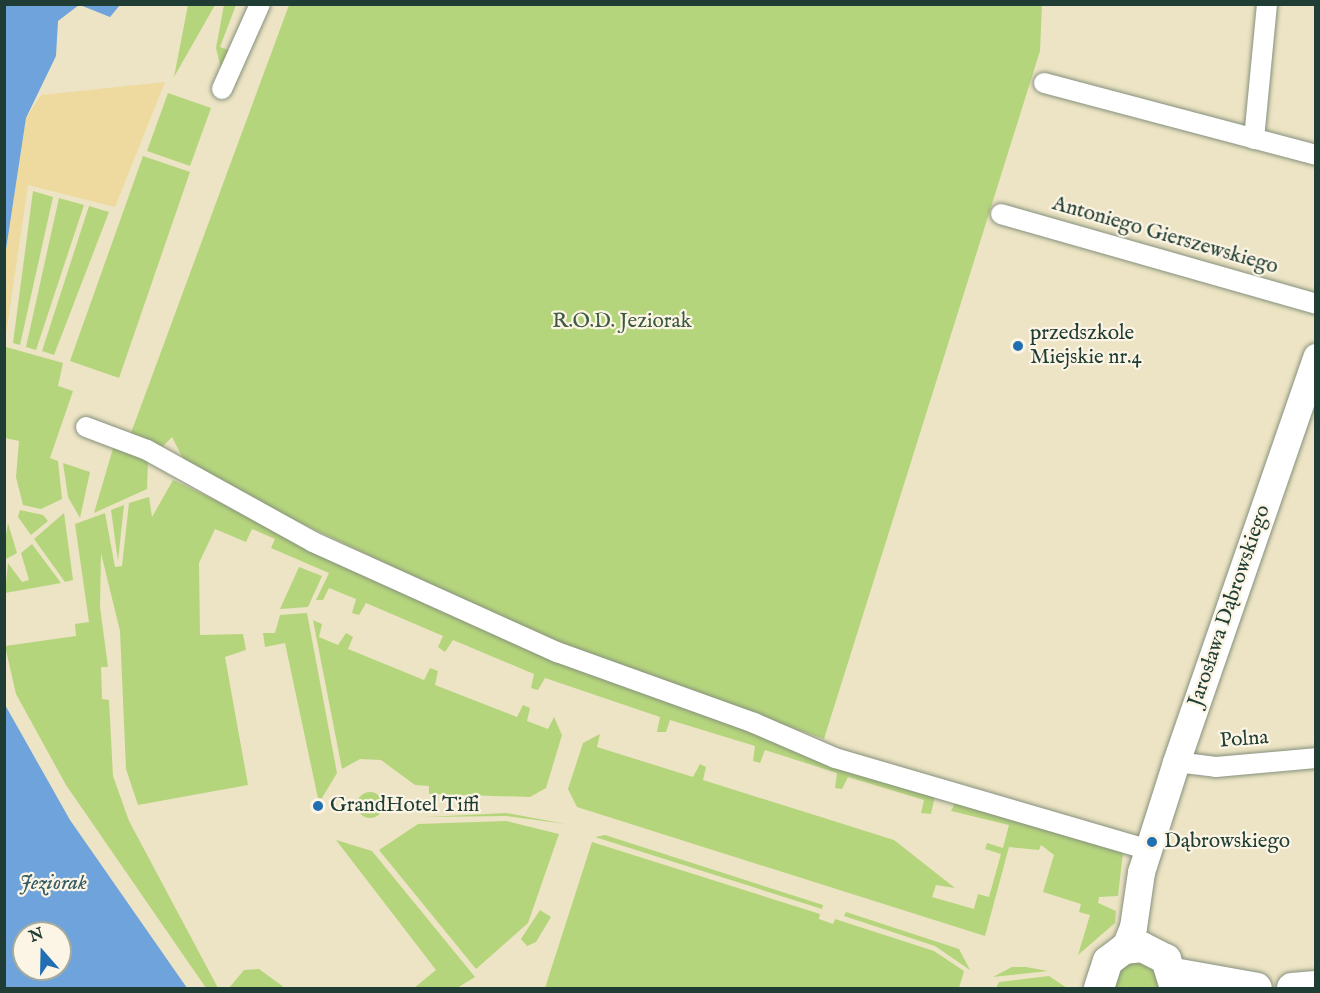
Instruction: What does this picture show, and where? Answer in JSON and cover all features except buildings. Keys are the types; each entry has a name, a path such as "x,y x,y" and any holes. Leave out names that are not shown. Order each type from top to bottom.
{"main road":[{"path":"1099,988 1108,961 1124,949 1142,947 1170,972 1257,988"},
{"path":"1292,988 1316,986"}],"street":[{"path":"222,89 260,4"},
{"path":"1254,139 1267,4"},
{"path":"1044,82 1316,155"},
{"name":"Antoniego Gierszewskiego","path":"1001,214 1316,304"},
{"name":"Jarosława Dąbrowskiego","path":"1124,949 1176,762 1316,357"},
{"path":"86,427 147,450 313,542 556,652 754,723 835,758 1149,853"},
{"name":"Polna","path":"1176,762 1216,767 1316,758"},
{"name":"Jarosława Dąbrowskiego","path":"1149,853 1152,928 1170,972"}],"green space":[{"path":"188,5 215,5 174,77"},
{"path":"224,5 236,5 220,47 237,53 223,76 216,48"},
{"name":"R.O.D. Jeziorak","path":"289,5 1042,5 1040,51 824,739 561,646 210,480 186,464 172,437 161,448 131,433"},
{"path":"168,93 211,108 190,166 147,151"},
{"path":"143,156 190,172 119,378 70,361"},
{"path":"33,191 53,197 20,345 13,343"},
{"path":"59,198 84,205 36,350 26,347"},
{"path":"89,206 109,212 54,355 42,351"},
{"path":"6,347 63,363 58,386 73,391 50,458 58,461 62,499 41,509 23,505 16,477 19,441 5,438"},
{"path":"114,445 148,459 147,489 94,513"},
{"path":"63,463 90,472 80,518 68,497"},
{"path":"173,480 553,661 935,796 931,814 921,813 924,800 848,777 842,789 835,788 837,773 765,750 760,763 753,761 755,746 670,720 666,732 657,732 660,717 545,678 538,690 531,688 534,674 453,640 445,652 438,647 443,636 366,603 359,615 352,613 356,599 329,588 323,600 316,600 329,573 271,548 275,539 252,529 246,542 215,529 199,563 200,635 243,634 246,650 225,657 248,785 138,805 126,769 120,631 101,553 100,607 108,667 101,667 102,699 109,700 113,776 129,821 218,988 206,988 66,785 16,694 5,646 76,636 75,624 89,622 75,524 105,513 115,567 122,566 129,503 149,497 152,517"},
{"path":"124,505 118,561 111,510"},
{"path":"20,510 43,515 48,521 31,535 18,517"},
{"path":"64,513 73,580 65,582 34,539"},
{"path":"8,523 17,553 6,559 4,547"},
{"path":"32,544 61,583 5,593 8,563 22,582 29,580 21,553"},
{"path":"299,567 322,576 308,607 280,609"},
{"path":"307,613 337,773 319,803 285,643 265,647 263,633 275,633 280,615"},
{"path":"313,620 322,624 319,637 338,645 346,633 353,637 348,649 424,680 430,668 438,671 435,685 517,717 523,705 530,708 527,721 548,729 554,717 562,735 546,788 530,797 429,794 429,786 415,785 381,760 360,759 342,769"},
{"path":"600,734 597,747 693,777 700,764 706,767 703,780 894,840 955,888 936,885 932,897 974,909 978,894 989,897 1001,854 985,849 987,843 1003,848 1009,825 951,811 955,803 1123,852 1118,896 1099,897 1098,903 1116,911 1115,923 1078,955 1090,915 1079,912 1081,904 1043,892 1054,855 1041,845 1039,850 1009,847 985,936 577,807 568,789 583,743"},
{"path":"370,792 379,796 383,805 379,814 370,818 361,814 357,805 361,796"},
{"path":"506,813 566,824 506,816 426,817"},
{"path":"506,821 559,834 528,923 476,969 379,850 418,824"},
{"path":"605,835 823,905 822,909 595,837"},
{"path":"336,840 372,851 475,977 457,988 414,988 436,970"},
{"path":"592,842 820,914 819,919 833,924 835,919 934,951 964,971 959,988 545,988"},
{"path":"540,910 551,917 536,942 527,946 521,939"},
{"path":"846,912 959,949 970,970 935,946 844,916"},
{"path":"1134,960 1155,967 1162,988 1114,988 1116,973"},
{"path":"1012,967 1026,967 1048,971 993,977"},
{"path":"259,969 285,988 229,988 244,970"},
{"path":"1049,976 1067,988 996,988 999,982"}],"sand":[{"path":"165,82 115,207 28,185 5,341 5,256 26,118 41,95"}],"water":[{"path":"5,4 79,5 58,21 56,56 26,118 5,256"},
{"path":"80,5 120,5 110,17"},
{"name":"Jeziorak","path":"4,703 70,820 187,988 5,988"}],"place":[{"name":"przedszkole Miejskie nr.4","path":"1018,346"},
{"name":"GrandHotel Tiffi","path":"318,806"},
{"name":"Dąbrowskiego","path":"1152,842"}]}
